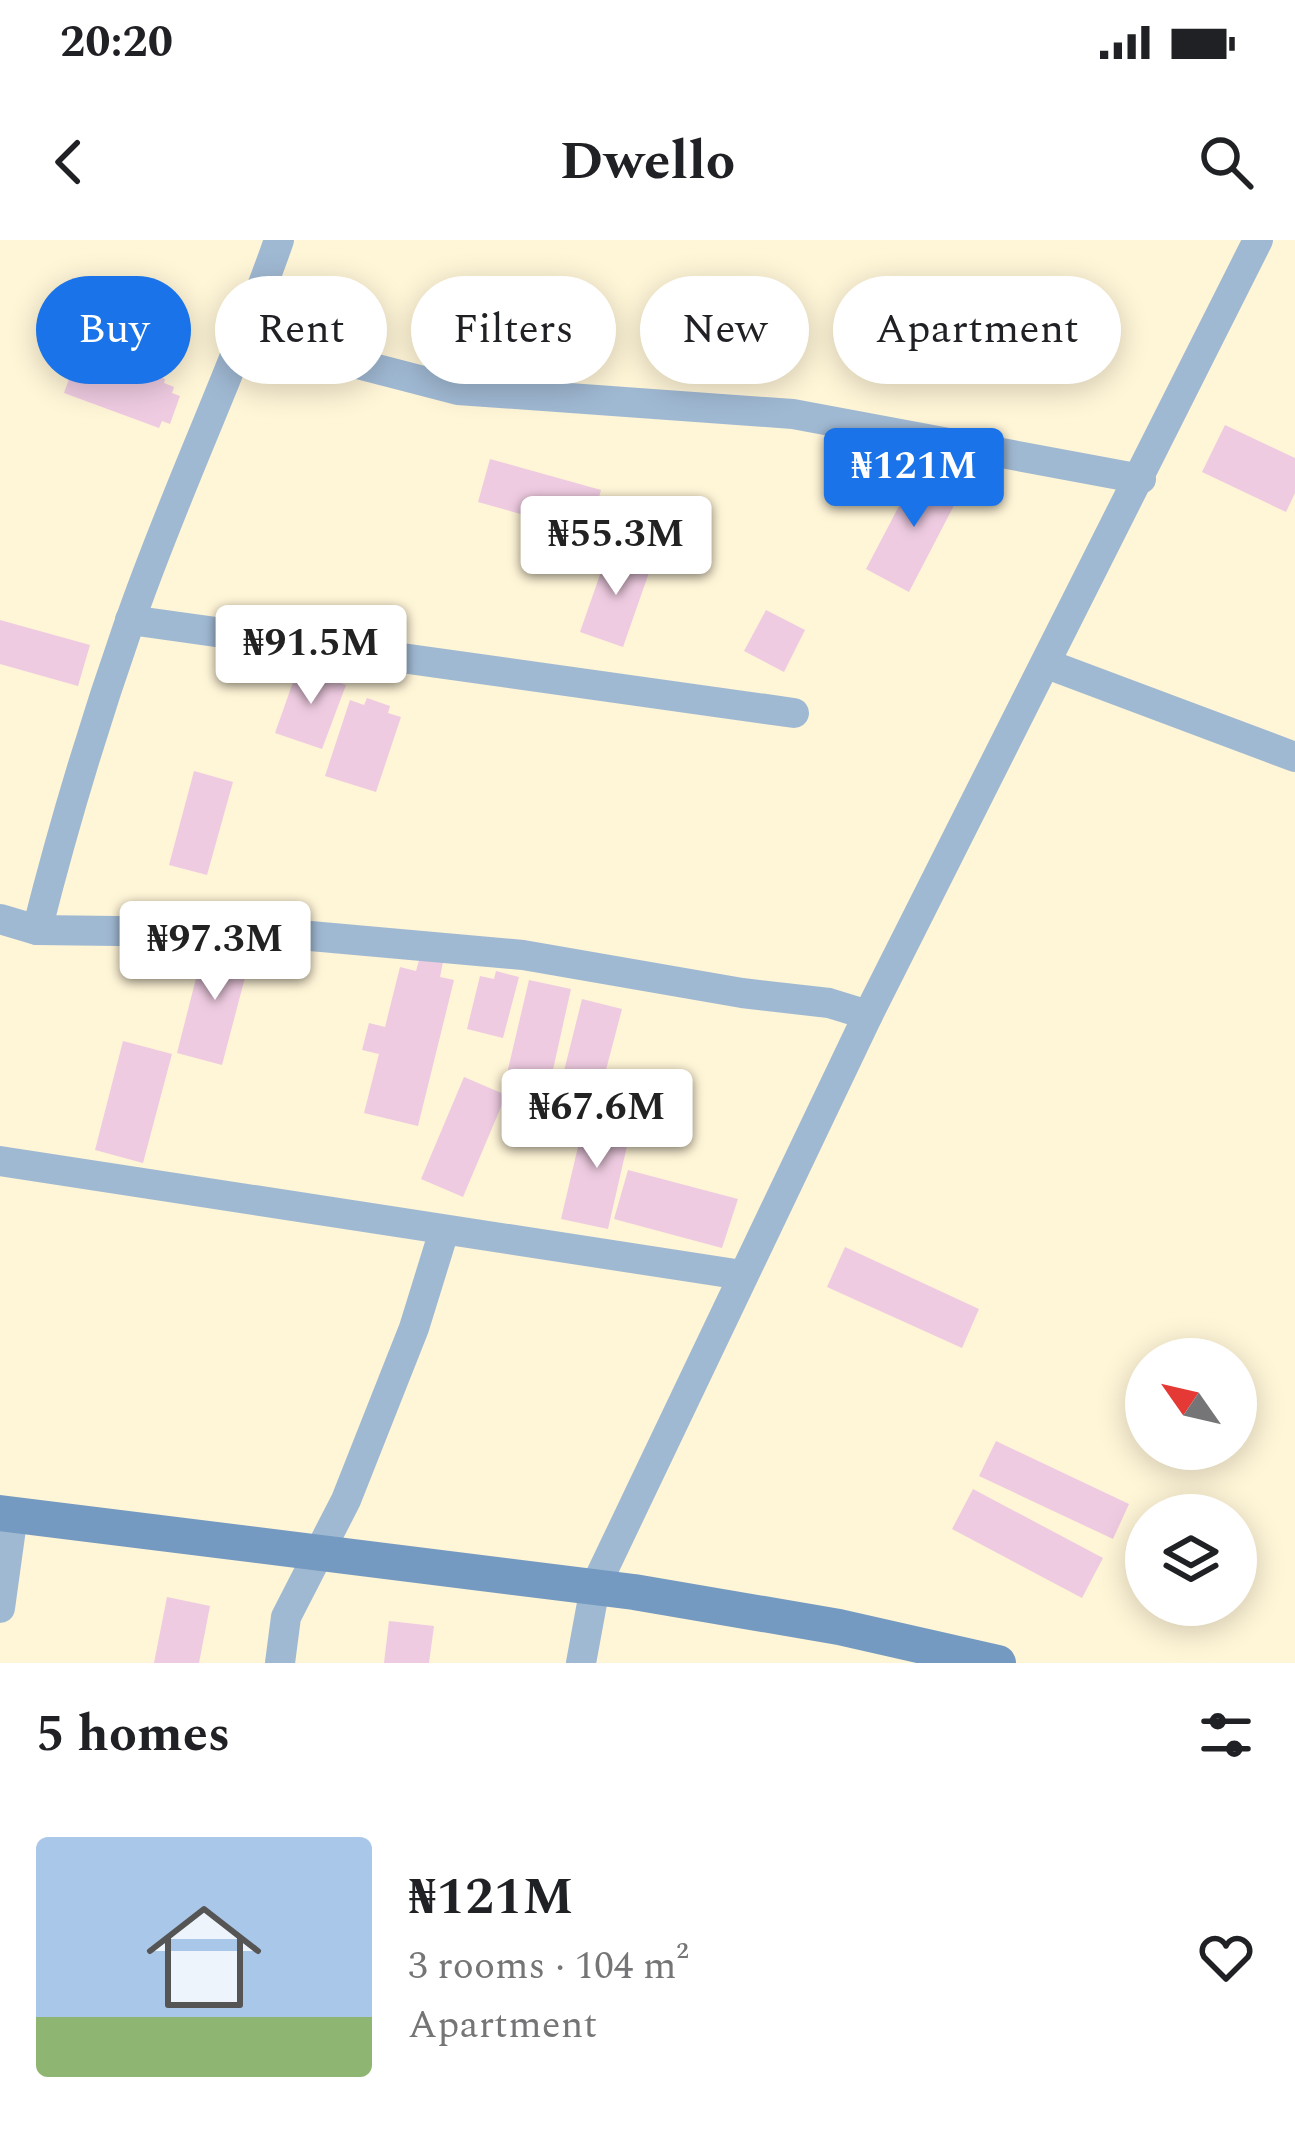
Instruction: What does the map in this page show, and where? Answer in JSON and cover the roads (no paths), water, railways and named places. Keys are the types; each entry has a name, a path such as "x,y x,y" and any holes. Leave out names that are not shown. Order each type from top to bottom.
{"street":[{"path":"266,276 279,240"},
{"path":"581,1663 595,1587 742,1275 1258,240"},
{"path":"387,372 458,390 794,414 1141,479"},
{"path":"37,930 58,846 130,620 225,384"},
{"path":"130,620 794,713"},
{"path":"1047,664 1295,757"},
{"path":"0,919 37,930 277,932 523,955 742,993 829,1003 868,1015"},
{"path":"0,1161 742,1275"},
{"path":"280,1663 286,1617 346,1500 414,1328 444,1231"},
{"path":"0,1608 6,1513 595,1587 839,1627 909,1653 998,1663"}]}
